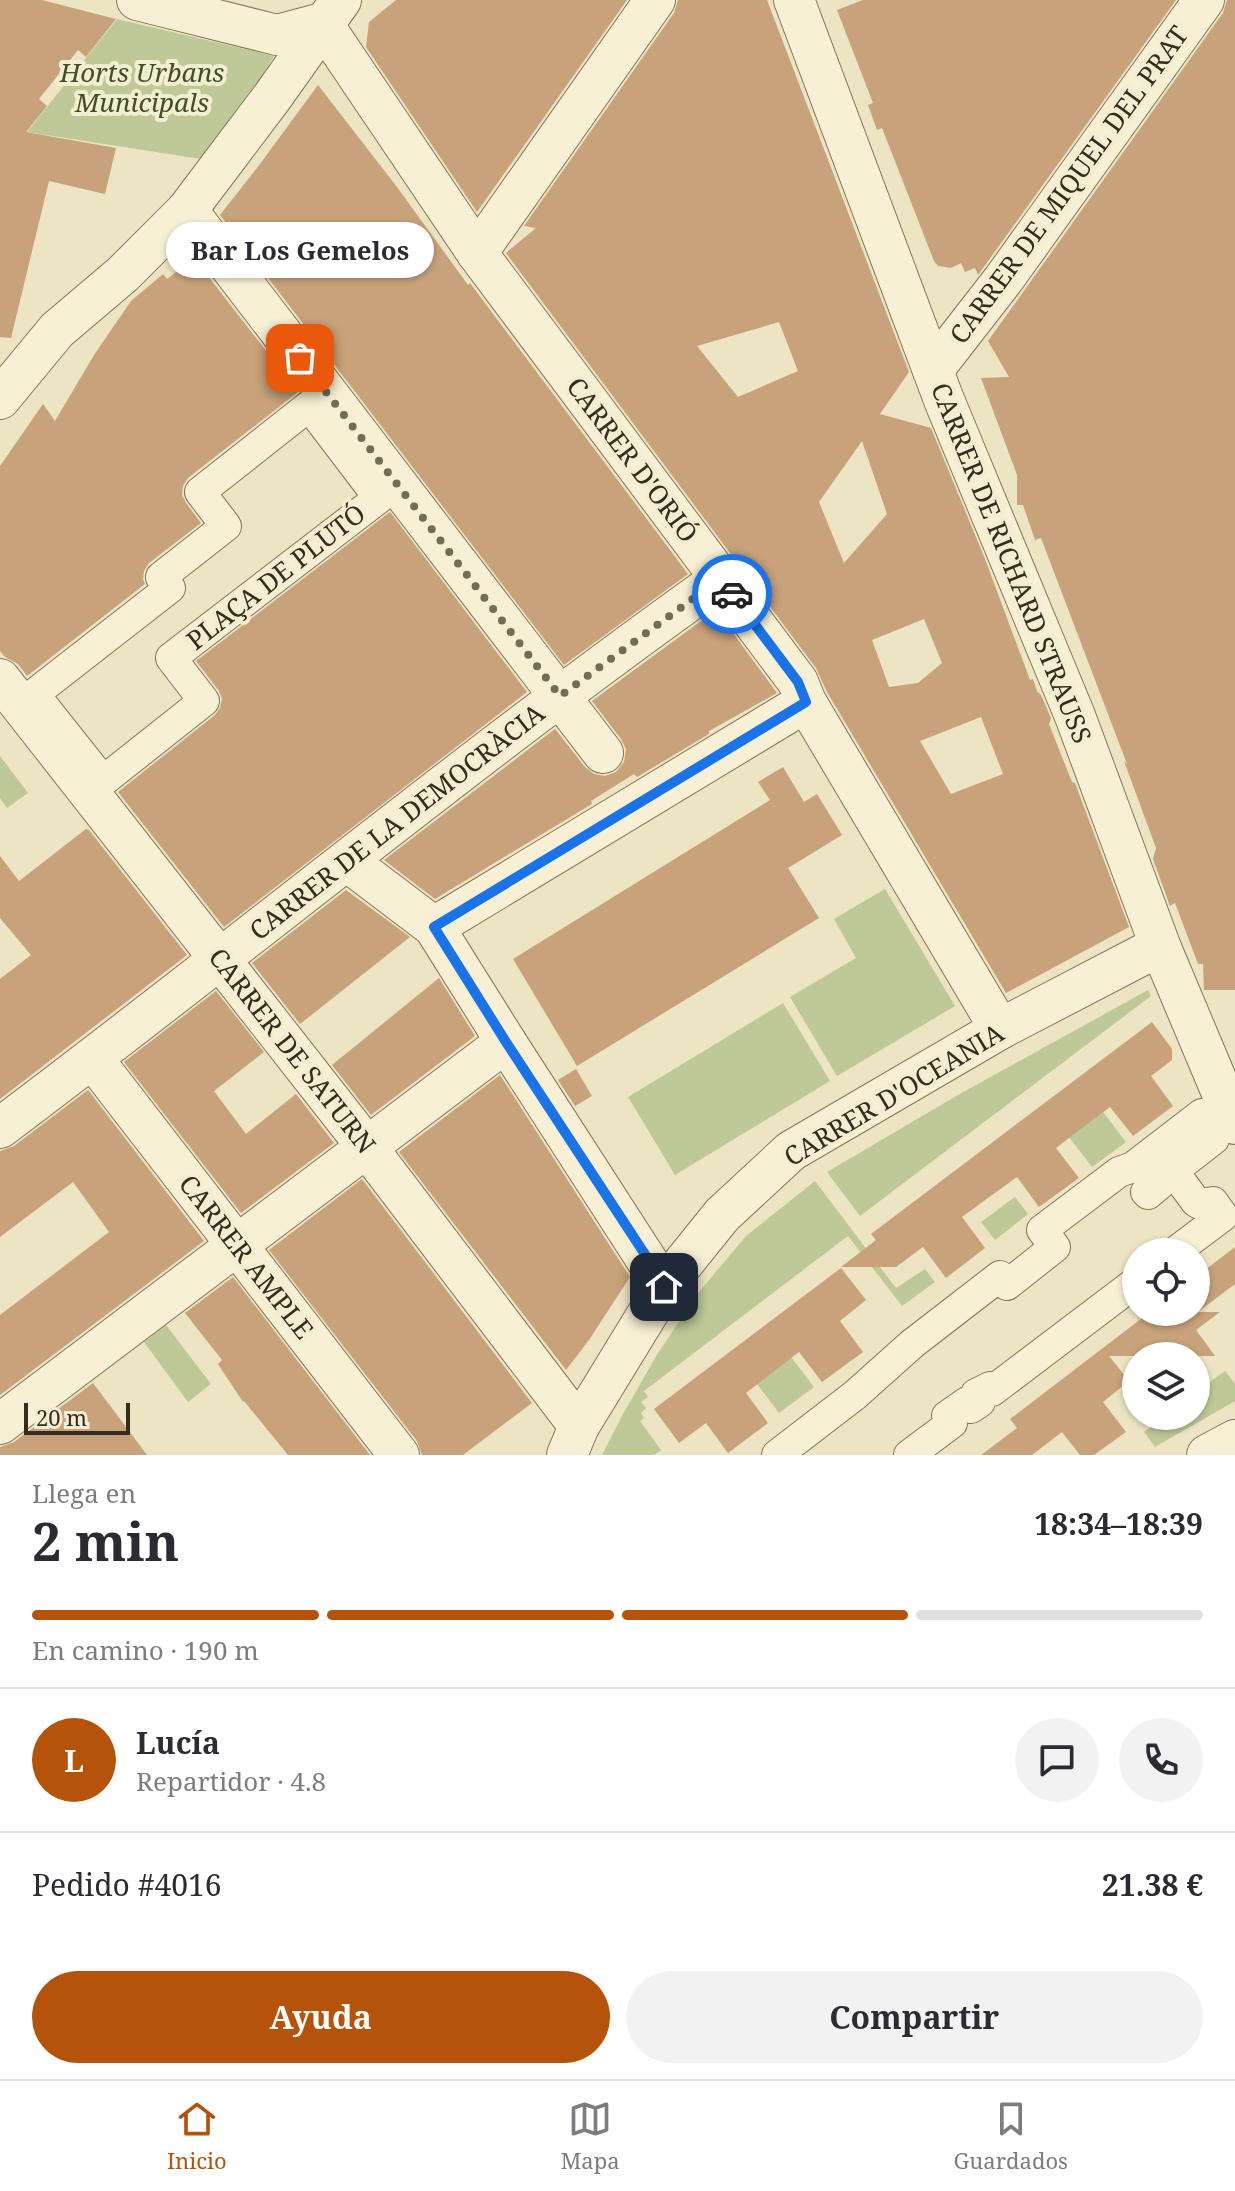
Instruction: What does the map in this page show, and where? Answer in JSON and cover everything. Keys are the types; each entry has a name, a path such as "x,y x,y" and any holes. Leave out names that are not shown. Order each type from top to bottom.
{"street":[{"path":"477,253 655,0"},
{"name":"CARRER DE RICHARD STRAUSS","path":"794,0 933,370 1075,716 1161,948 1235,1124"},
{"name":"CARRER DE MIQUEL DEL PRAT","path":"933,370 1003,280 1204,0"},
{"path":"144,1 277,35 332,12"},
{"path":"0,399 57,330 123,274 187,210 332,12"},
{"name":"CARRER D'ORIÓ","path":"332,12 477,253 798,682 806,702 1000,1029"},
{"path":"187,210 603,753"},
{"name":"PLAÇA DE PLUTÓ","path":"309,406 379,498 171,658 204,701 103,781 34,694 170,588 161,577 226,526 200,492 309,406"},
{"name":"CARRER DE LA DEMOCRÀCIA","path":"0,1128 560,696 720,579"},
{"name":"CARRER DE SATURN","path":"0,679 366,1146 573,1441"},
{"path":"434,927 806,702"},
{"path":"347,861 434,927 664,1287"},
{"name":"CARRER D'OCEANIA","path":"573,1441 664,1287 722,1215 791,1151 1000,1029 1161,948"},
{"path":"0,1424 506,1042"},
{"name":"CARRER AMPLE","path":"93,1059 399,1455"},
{"path":"777,1455 1000,1276 1007,1285 1055,1247 1042,1230 1119,1172 1133,1167 1202,1114 1214,1139 1146,1192 1148,1194 1174,1172 1196,1202 1213,1202 1223,1216 1194,1238"},
{"path":"909,1455 952,1423 947,1416 967,1402 971,1408 980,1402 976,1394 990,1387 992,1391 1122,1293"},
{"path":"1207,1455 1235,1440"}],"green space":[{"name":"Horts Urbans Municipals","path":"117,19 274,56 249,97 201,159 27,132"},
{"path":"0,756 28,793 7,808 0,798"},
{"path":"885,889 955,1006 837,1076 790,997 856,958 834,919"},
{"path":"1148,990 1151,996 860,1216 827,1172 958,1095"},
{"path":"783,1003 830,1081 675,1175 628,1097"},
{"path":"1103,1112 1126,1142 1092,1167 1069,1137"},
{"path":"815,1181 896,1288 925,1269 935,1282 902,1306 848,1236 644,1391 648,1397 641,1402 646,1408 641,1413 644,1418 640,1421 661,1450 654,1455 602,1455 658,1353 699,1292 746,1236"},
{"path":"1015,1197 1028,1214 995,1240 981,1222"},
{"path":"166,1325 211,1384 188,1402 144,1342"},
{"path":"791,1357 814,1387 779,1413 757,1384"},
{"path":"1225,1371 1235,1384 1235,1401 1210,1415 1210,1382"},
{"path":"1147,1430 1185,1430 1155,1447 1144,1432"}],"building":[{"path":"0,0 42,0 116,19 86,57 78,50 39,99 47,106 26,132 116,148 105,194 49,181 11,338 0,337"},
{"path":"396,0 627,0 477,212 366,47 369,22"},
{"path":"678,0 767,0 909,372 880,414 931,428 1030,680 1033,679 1051,718 1049,724 1075,783 1129,927 1006,993 827,692 816,668 506,253 536,228 524,226 674,13","holes":["779,322 798,371 738,397 697,346","862,441 887,514 844,563 819,502","924,619 942,663 918,683 889,687 872,640","981,717 1003,774 951,794 920,741"]},
{"path":"863,0 1176,0 978,275 975,268 965,272 961,263 951,268 938,266 934,261 882,128 877,130 868,105 873,103 837,10"},
{"path":"1227,0 1235,0 1235,990 1204,990 1203,964 1198,964 1175,903 1170,906 1153,859 1156,848 1124,761 1127,764 1041,538 1035,540 1023,505 1017,505 1017,475 981,378 1009,377 988,341 1223,13"},
{"path":"318,85 688,574 564,665 220,215"},
{"path":"194,258 298,392 188,478 182,495 201,523 149,563 144,571 145,584 27,676 18,664 0,651 0,466 43,404 55,421 131,301 163,274 167,279"},
{"path":"390,512 527,692 224,927 118,792 220,708 222,699 219,691 196,661"},
{"path":"716,610 777,693 709,731 709,734 637,777 634,774 591,801 592,804 435,899 384,860 555,729 594,774 605,776 616,772 624,762 626,749 592,701"},
{"path":"783,767 804,802 817,794 842,835 788,868 819,918 577,1066 513,959 770,800 758,782"},
{"path":"86,829 187,955 0,1099 0,979 31,955 0,918 0,856 19,881"},
{"path":"346,890 410,937 300,1024 252,963"},
{"path":"439,978 475,1036 371,1115 332,1065"},
{"path":"216,991 264,1052 214,1091 246,1134 296,1094 334,1143 241,1213 124,1062"},
{"path":"1152,1022 1172,1049 1172,1060 1151,1076 1173,1106 1133,1136 1110,1107 1056,1148 1079,1178 1039,1207 1017,1177 962,1217 985,1248 946,1278 923,1247 896,1267 841,1267 876,1240 871,1234"},
{"path":"576,1069 592,1096 575,1106 558,1080"},
{"path":"500,1075 630,1277 566,1370 399,1152"},
{"path":"88,1090 204,1241 0,1395 0,1315 109,1232 73,1182 0,1237 0,1151 14,1146"},
{"path":"362,1179 532,1403 463,1455 422,1455 417,1441 269,1250"},
{"path":"1235,1247 1235,1284 1210,1303 1210,1266"},
{"path":"841,1268 866,1300 840,1321 863,1352 822,1382 799,1352 746,1393 768,1423 728,1453 706,1423 679,1443 654,1409"},
{"path":"233,1277 370,1455 288,1455 243,1402 218,1364 222,1360 185,1313"},
{"path":"1132,1326 1201,1326 1196,1330 1205,1342 1122,1342 1122,1356 1109,1356 1122,1372 1122,1387 1103,1402 1126,1432 1094,1455 1080,1455 1062,1432 1032,1455 981,1455 1017,1428 1010,1419"},
{"path":"93,1383 147,1455 0,1455 0,1447 14,1442"}],"way so far":[{"path":"300,358 560,696 720,579 732,594"}],"place":[{"name":"Bar Los Gemelos","path":"300,358"}],"route":[{"path":"664,1287 434,927 806,702 798,682 732,594"}]}
